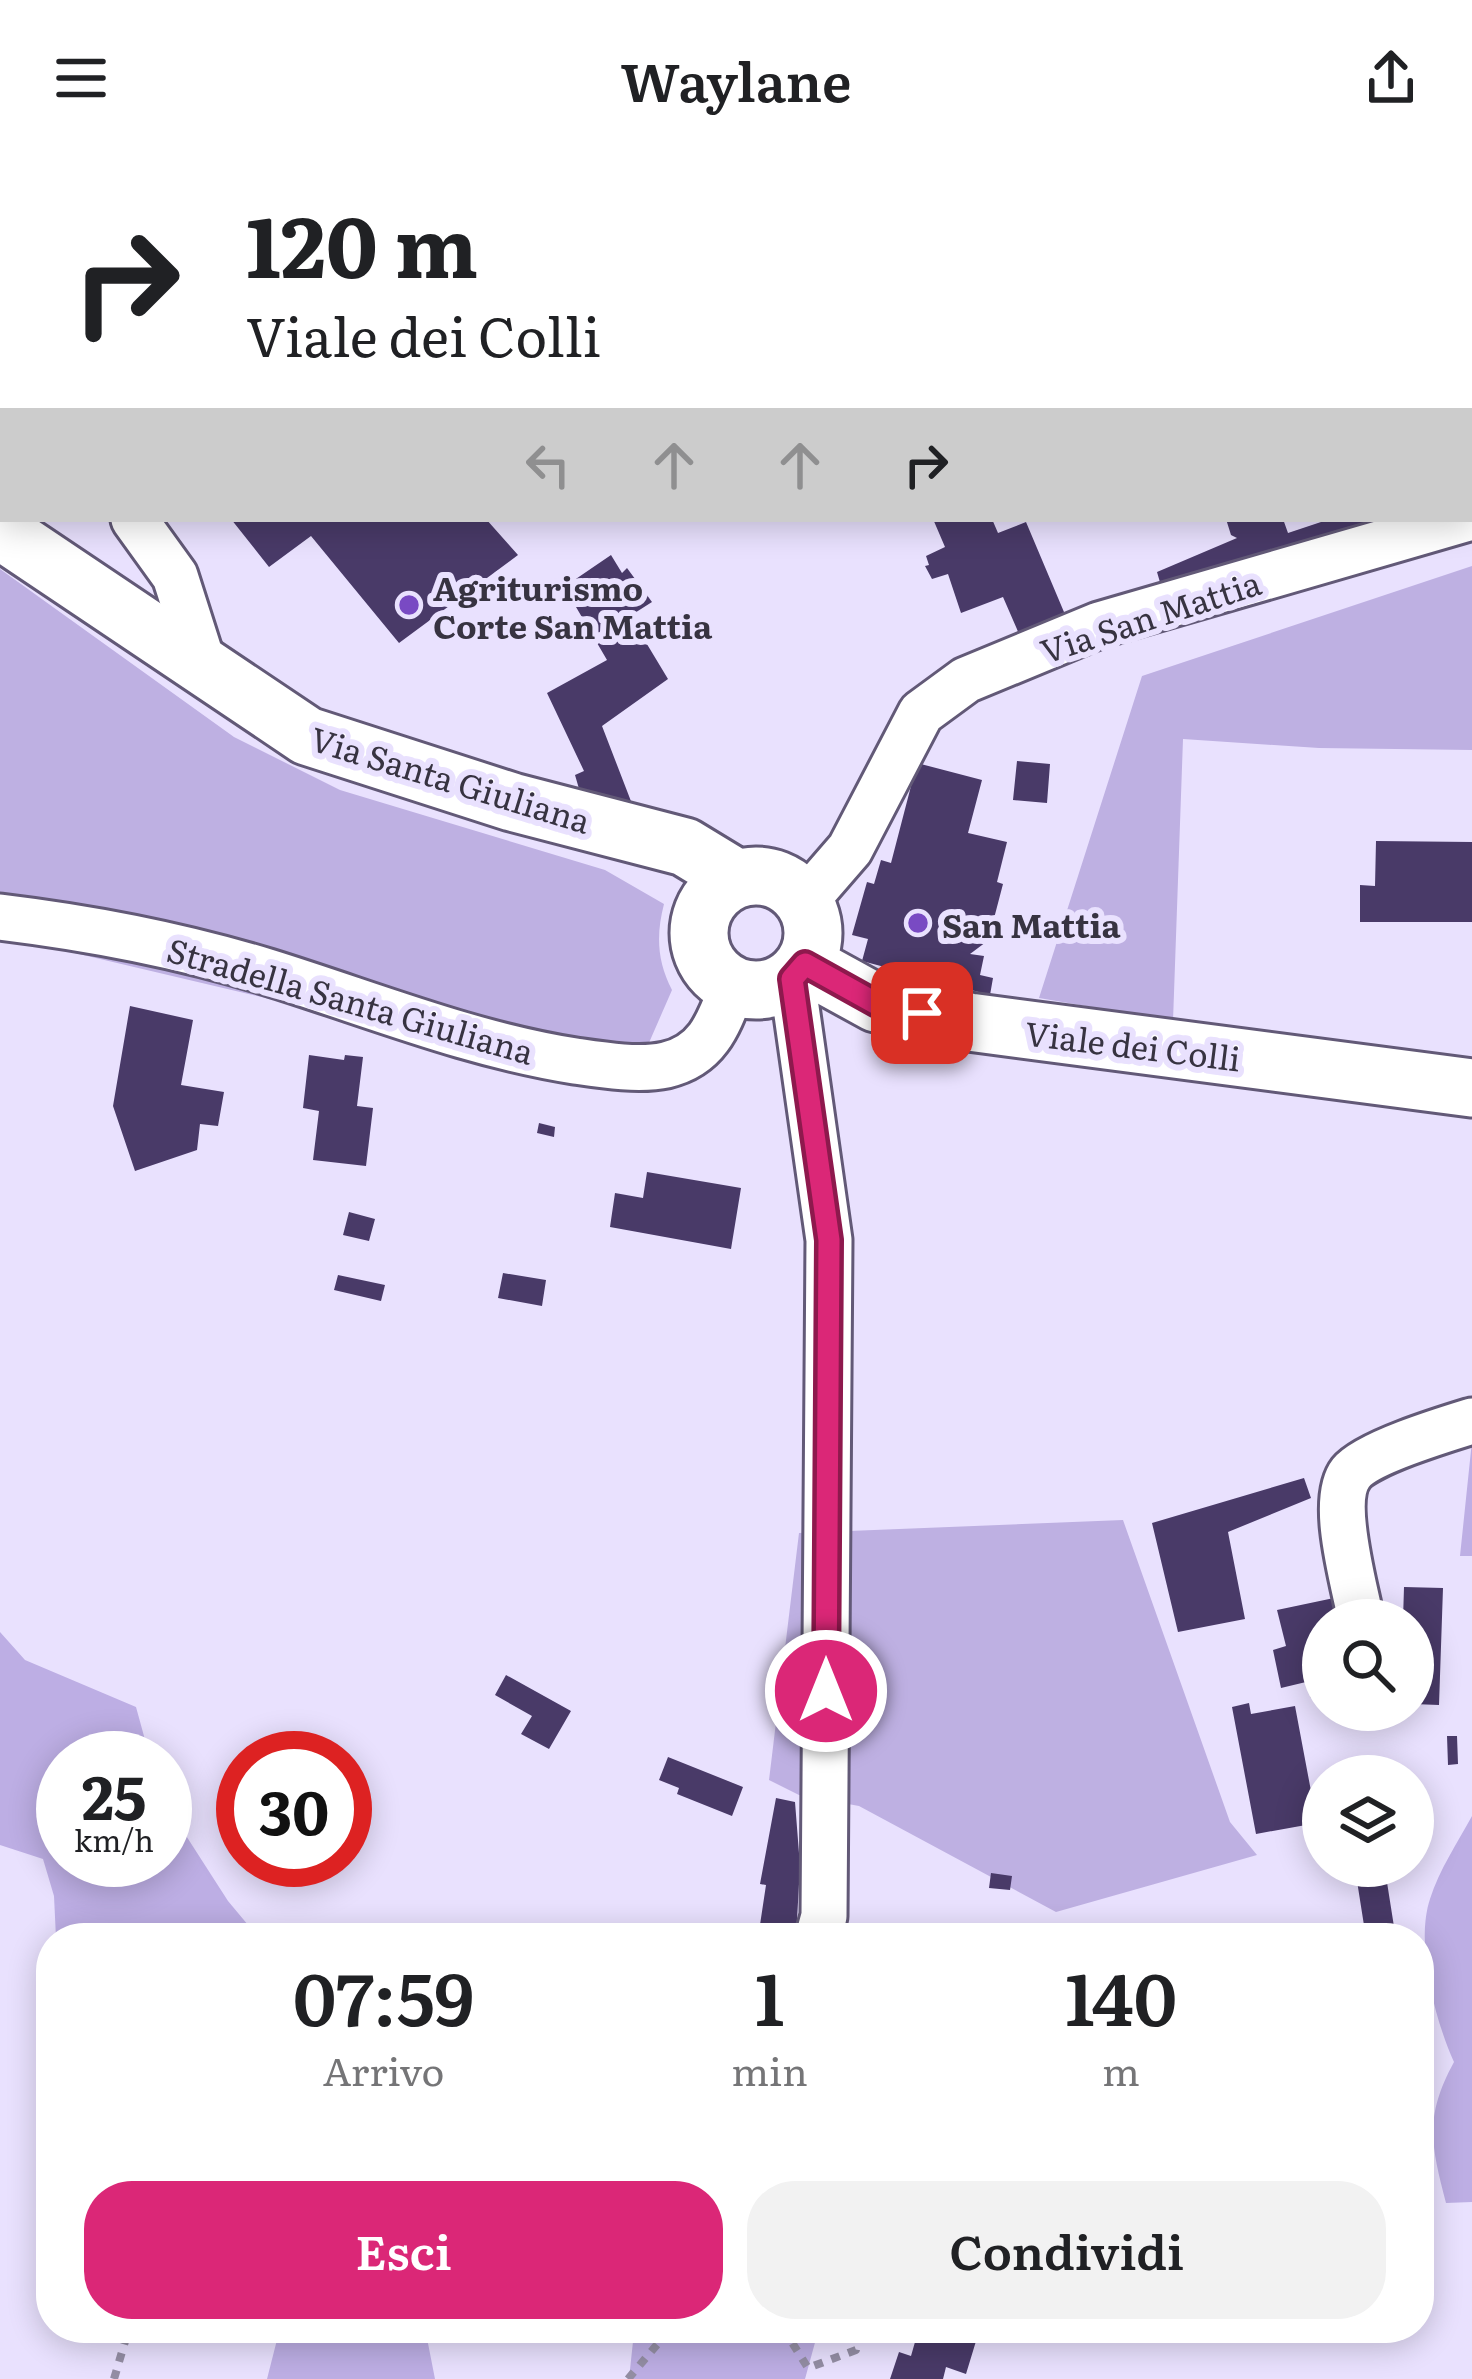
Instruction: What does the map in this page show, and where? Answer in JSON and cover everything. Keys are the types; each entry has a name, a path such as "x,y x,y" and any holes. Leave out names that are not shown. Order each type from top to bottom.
{"street":[{"path":"136,522 176,577 204,667"},
{"name":"Via San Mattia","path":"805,902 850,849 921,713 966,680 1099,625 1452,522"},
{"name":"Via Santa Giuliana","path":"0,530 307,736 512,802 685,847 736,878"},
{"path":"736,878 776,878 805,902 813,943 798,972 775,988 754,992 733,986 712,971 699,947 698,926 704,907 721,886 736,878"},
{"name":"Stradella Santa Giuliana","path":"0,917 112,932 268,972 517,1052 604,1065 667,1065 711,1040 733,986"},
{"path":"798,972 829,1240 822,1923"},
{"name":"Viale dei Colli","path":"798,972 877,1004 969,1022 1472,1088"},
{"path":"1357,1599 1342,1497 1351,1473 1382,1454 1472,1421"}],"path":[{"path":"114,2379 125,2343"},
{"path":"628,2379 658,2343"},
{"path":"792,2343 808,2368 856,2350 857,2343"}],"shaded area":[{"path":"1472,566 1472,750 1319,748 1183,739 1173,1021 1039,998 1142,676"},
{"path":"0,569 234,737 340,790 605,870 664,904 659,948 672,990 631,1084 45,946 0,940"},
{"path":"1472,1441 1472,1556 1460,1556"},
{"path":"1123,1520 1230,1822 1257,1855 1056,1912 859,1806 799,1795 769,1780 799,1533"},
{"path":"0,1632 25,1660 136,1707 143,1731 36,1731 36,1857 0,1845"},
{"path":"1472,1816 1472,2202 1446,2203 1434,2139 1438,2099 1454,2062 1434,2002 1434,1923 1426,1923 1438,1877"},
{"path":"192,1845 216,1887 246,1923 55,1923 51,1887 192,1887"},
{"path":"276,2343 428,2343 435,2379 267,2379"},
{"path":"633,2343 815,2343 805,2379 629,2379"}],"building":[{"name":"Agriturismo Corte San Mattia","path":"233,522 489,522 518,555 399,643 311,536 269,567"},
{"path":"934,522 993,522 998,533 1026,522 1072,631 1026,650 1003,597 961,613 948,574 932,579 925,566 929,565 926,556 945,547"},
{"path":"1227,522 1284,522 1288,533 1321,522 1390,522 1166,603 1157,572 1237,538"},
{"path":"611,555 652,602 630,616 668,679 602,726 634,809 584,806 575,775 584,771 547,693 607,660 576,607 582,603 567,585"},
{"path":"1017,761 1050,764 1047,803 1013,800"},
{"path":"917,763 982,780 968,833 1007,842 992,926 980,923 986,942 970,954 984,956 980,975 993,978 990,995 862,961 868,939 852,935 867,882 874,884 881,860 891,863"},
{"path":"1376,841 1472,842 1472,922 1360,922 1360,885 1375,886"},
{"path":"130,1006 193,1020 181,1085 224,1092 218,1126 200,1124 197,1150 135,1171 113,1106"},
{"path":"309,1055 344,1060 345,1055 363,1057 357,1106 373,1108 366,1166 313,1160 319,1111 303,1108"},
{"path":"539,1123 555,1127 554,1137 537,1133"},
{"path":"647,1172 741,1188 731,1249 610,1227 615,1193 643,1198"},
{"path":"349,1212 375,1219 369,1241 343,1235"},
{"path":"503,1273 546,1280 542,1306 498,1298"},
{"path":"338,1275 385,1285 381,1301 334,1290"},
{"path":"1304,1478 1311,1498 1228,1532 1245,1619 1178,1632 1152,1523"},
{"path":"1404,1587 1443,1588 1439,1705 1434,1705 1434,1599 1404,1599"},
{"path":"1302,1605 1302,1683 1281,1688 1273,1650 1286,1646 1277,1610"},
{"path":"506,1675 571,1711 549,1749 521,1734 532,1716 495,1695"},
{"path":"1249,1703 1251,1714 1295,1706 1304,1755 1302,1826 1256,1834 1232,1707"},
{"path":"1447,1736 1457,1736 1458,1764 1448,1765"},
{"path":"668,1757 743,1787 732,1816 677,1794 679,1788 659,1780"},
{"path":"776,1798 795,1802 800,1866 797,1923 760,1923 766,1885 760,1884"},
{"path":"991,1873 1012,1876 1010,1890 989,1888"},
{"path":"1358,1887 1388,1887 1393,1923 1364,1923"},
{"path":"915,2343 975,2343 966,2374 946,2367 943,2379 890,2379 899,2352 911,2356"}],"place":[{"name":"Agriturismo Corte San Mattia","path":"409,605"},
{"name":"San Mattia","path":"918,923"}],"route":[{"path":"826,1691 829,1240 792,979 805,964 877,1004 922,1013"}]}
